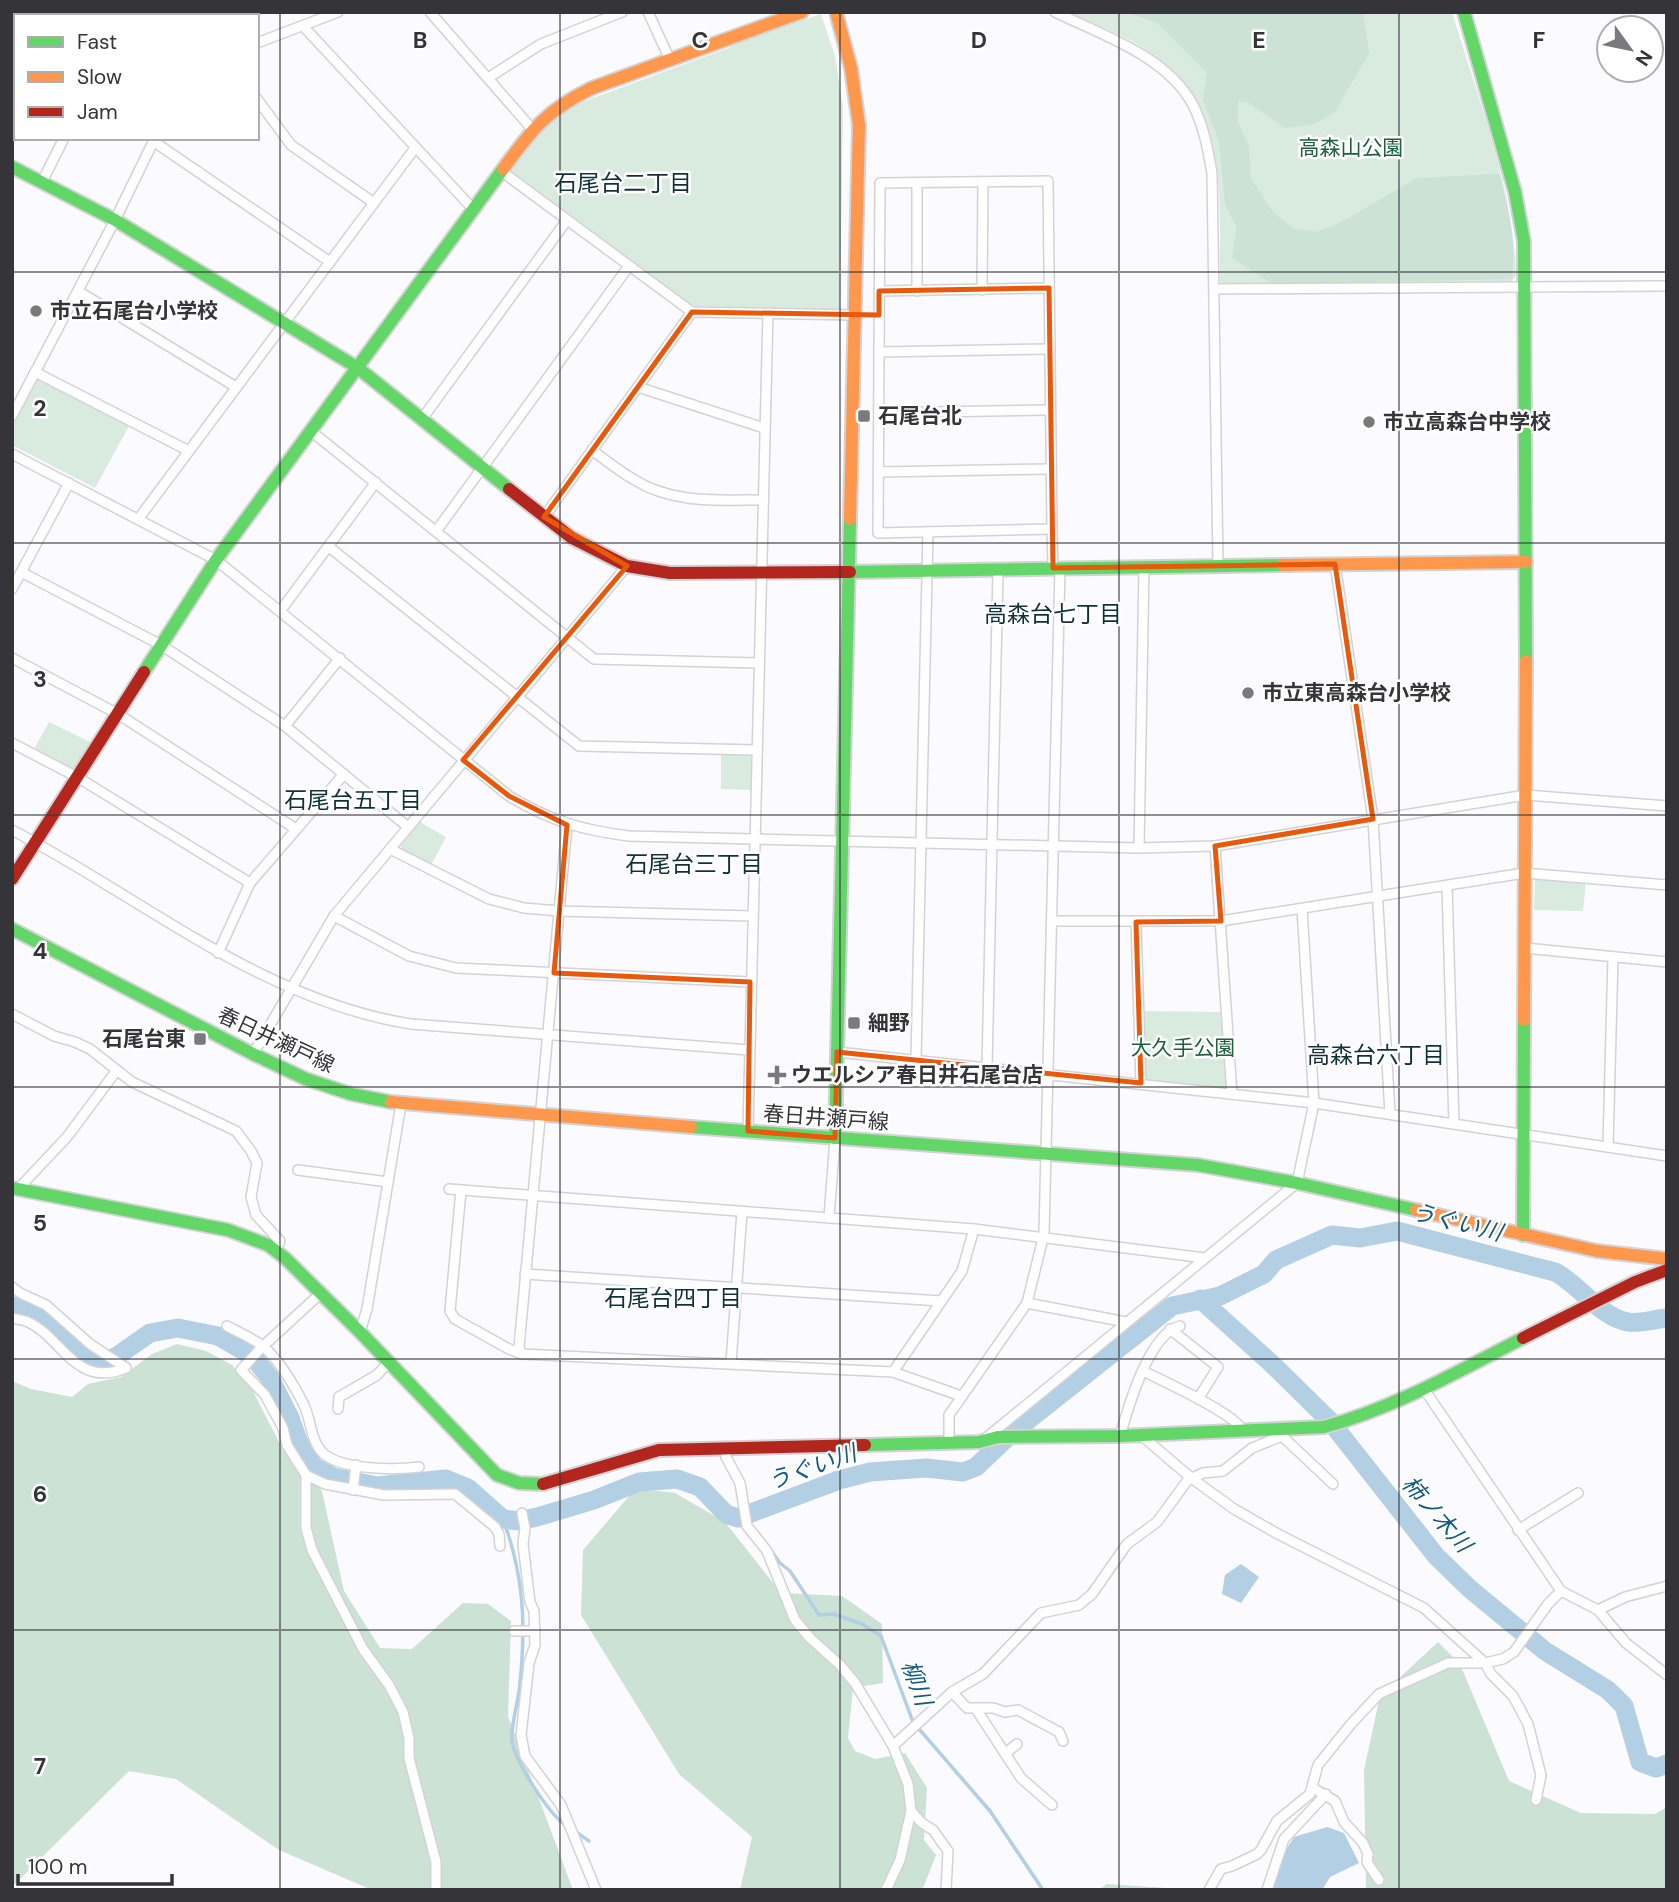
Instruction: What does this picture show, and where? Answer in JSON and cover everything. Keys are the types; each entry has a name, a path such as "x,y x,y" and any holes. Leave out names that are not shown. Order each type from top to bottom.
{"street":[{"path":"259,42 338,12"},
{"path":"488,78 541,44 622,12"},
{"path":"648,12 670,61"},
{"path":"829,1218 835,1138 859,125 855,79 836,12"},
{"path":"1055,12 1134,50 1175,81 1192,104 1206,139 1212,173 1218,565"},
{"path":"1464,12 1515,192 1524,241 1527,795 1524,873 1523,1235"},
{"path":"435,13 532,129"},
{"path":"12,879 216,560 532,129 565,101 592,88 797,13"},
{"path":"303,26 472,209"},
{"path":"259,103 290,145 374,203"},
{"path":"42,182 63,140"},
{"path":"12,416 115,220 154,140"},
{"path":"155,140 330,262"},
{"path":"139,518 415,148"},
{"path":"12,167 115,220 358,368 572,538 627,566 670,573 761,573 1526,562"},
{"path":"501,171 692,312 855,315"},
{"path":"949,1441 949,1415 1027,1303 1043,1237 1054,847 1057,568 1052,529 1048,181 880,183 878,533 1052,529"},
{"path":"982,290 983,182"},
{"path":"917,183 917,291"},
{"path":"422,419 567,220"},
{"path":"437,530 629,266"},
{"path":"1215,289 1667,286"},
{"path":"879,291 1049,288"},
{"path":"78,291 236,387"},
{"path":"544,517 692,312"},
{"path":"748,1131 768,313"},
{"path":"879,352 1049,349"},
{"path":"35,372 188,451"},
{"path":"638,387 764,428"},
{"path":"879,413 1050,410"},
{"path":"311,432 437,530 594,659 758,663"},
{"path":"592,450 634,480 661,493 692,500 762,500"},
{"path":"12,454 216,560 509,796 532,810 567,825 629,836 1139,848 1215,846 1527,795 1667,806"},
{"path":"878,472 1051,469"},
{"path":"281,610 376,482"},
{"path":"12,589 69,483"},
{"path":"916,1059 928,531"},
{"path":"329,547 579,746 757,750"},
{"path":"1335,564 1373,819 1390,1114"},
{"path":"253,1054 334,916 627,566"},
{"path":"1139,848 1144,567"},
{"path":"987,1067 998,571"},
{"path":"21,572 161,645 285,726 408,827"},
{"path":"12,658 118,714 296,829"},
{"path":"285,726 340,658"},
{"path":"12,743 77,777 250,883"},
{"path":"218,953 250,883 344,774"},
{"path":"522,1354 519,1347 525,1274 567,825"},
{"path":"12,830 218,953 292,987 382,1020 749,1050"},
{"path":"1215,846 1232,1094"},
{"path":"390,849 489,899 524,908 753,916"},
{"path":"1052,921 1221,921 1524,873 1667,885"},
{"path":"1447,886 1454,1124"},
{"path":"997,1438 1126,1322 1297,1183 1314,1103 1303,909"},
{"path":"334,916 380,943 409,956 456,968 750,982"},
{"path":"1136,922 1141,1083"},
{"name":"春日井瀬戸線","path":"12,929 306,1079 351,1094 401,1104 1198,1166 1297,1183 1597,1251 1667,1259"},
{"path":"1525,948 1667,962"},
{"path":"1608,1146 1613,957"},
{"path":"12,1014 54,1036 90,1049 132,1082 236,1131 257,1163 251,1197 256,1215 281,1241 276,1251"},
{"path":"837,1052 1314,1103 1667,1156"},
{"path":"14,1189 66,1137 117,1070"},
{"path":"360,1332 367,1309 401,1104"},
{"path":"298,1170 388,1182"},
{"path":"14,1189 228,1230 276,1251 360,1332 497,1475 511,1482 542,1484 659,1450 978,1442 997,1438 1243,1431 1282,1433 1324,1427 1346,1421 1424,1389 1635,1282 1665,1273 1667,1270"},
{"path":"449,1189 974,1229 1205,1258"},
{"path":"461,1190 450,1311 455,1320 509,1349 522,1354 893,1372 961,1396"},
{"path":"731,1363 742,1212"},
{"path":"893,1372 962,1271 974,1229"},
{"path":"525,1274 941,1301"},
{"path":"12,1318 28,1321 83,1368 98,1372 126,1368 90,1344 46,1305 15,1291"},
{"path":"321,1293 241,1370 265,1395 283,1428 287,1445 306,1475 306,1528 312,1550 363,1649 389,1685 403,1712 409,1738 409,1758 436,1862 436,1890"},
{"path":"1027,1303 1126,1322"},
{"path":"227,1326 261,1348 290,1381 304,1405 316,1443 324,1454 336,1461 356,1465 399,1470 419,1467"},
{"path":"1120,1436 1153,1351 1175,1328 1218,1367 1198,1399"},
{"path":"338,1409 339,1397 377,1375 388,1363"},
{"path":"1143,1371 1198,1399 1241,1425 1243,1431"},
{"path":"1424,1389 1560,1591 1598,1611 1626,1643 1667,1675"},
{"path":"892,1746 952,1692 983,1674 1041,1613 1079,1605 1092,1594 1127,1544 1157,1522 1191,1478 1203,1473 1223,1471 1252,1448 1282,1433"},
{"path":"1282,1433 1333,1484"},
{"path":"1141,1435 1191,1478 1234,1508 1278,1534 1424,1608 1485,1663 1513,1696 1528,1724 1541,1774 1536,1800"},
{"path":"726,1448 726,1457 740,1483 747,1526 767,1551 795,1620 810,1638 841,1665 855,1683 892,1746 908,1784 911,1811 900,1860 886,1890"},
{"path":"353,1490 356,1465"},
{"path":"306,1475 325,1483 384,1495 455,1494 495,1527 500,1546"},
{"path":"1518,1530 1578,1493"},
{"path":"522,1513 525,1528 523,1545 535,1631 521,1735 525,1756 561,1805 596,1890"},
{"path":"1598,1611 1625,1597 1667,1586"},
{"path":"1209,1890 1221,1869 1257,1854 1277,1821 1310,1794 1314,1788 1318,1765 1379,1694 1448,1663 1485,1663 1503,1659 1514,1652 1560,1591"},
{"path":"513,1631 535,1631"},
{"path":"952,1692 967,1708 992,1708 1005,1712 1018,1710 1059,1732 1063,1741"},
{"path":"976,1709 1021,1778 1052,1805"},
{"path":"1006,1753 1017,1744"},
{"path":"1314,1788 1335,1801 1347,1826 1363,1843 1368,1854 1367,1862 1379,1880"},
{"path":"1267,1890 1284,1839 1326,1794"},
{"path":"911,1811 933,1830 948,1851 946,1890"}],"highlighted area":[{"path":"1049,288 1053,568 1335,564 1373,819 1215,846 1221,921 1136,922 1141,1083 837,1052 835,1138 748,1131 750,982 554,973 567,825 509,796 463,760 627,566 544,517 692,312 879,315 879,291"}],"green space":[{"name":"高森山公園","path":"1069,12 1452,12 1501,176 1514,243 1516,276 1512,281 1223,285 1220,281 1216,161 1209,132 1198,106 1182,81 1159,59 1116,33"},
{"path":"1124,12 1363,12 1369,53 1335,112 1314,124 1285,128 1249,103 1238,101 1238,122 1249,146 1251,179 1273,212 1294,229 1316,232 1338,224 1417,178 1499,174 1511,226 1512,279 1273,284 1232,258 1237,228 1225,204 1219,141 1203,100 1207,73 1156,22"},
{"path":"821,14 835,56 843,107 840,310 692,306 511,173 539,134 577,104"},
{"path":"41,379 129,426 95,488 12,445 12,425 36,381"},
{"path":"49,722 92,743 76,767 72,769 34,749"},
{"path":"721,753 749,754 752,757 751,790 721,789"},
{"path":"420,822 446,837 431,865 401,849 401,845"},
{"path":"1535,879 1586,882 1583,911 1534,910"},
{"name":"大久手公園","path":"1143,1011 1222,1012 1228,1086 1224,1089 1148,1081 1145,1078"},
{"path":"177,1344 206,1351 232,1365 251,1387 283,1450 317,1477 344,1591 380,1648 412,1649 463,1603 488,1604 511,1621 508,1716 573,1890 372,1890 279,1850 176,1779 129,1771 12,1887 12,1381 31,1389 72,1397 88,1384 121,1377 152,1354"},
{"path":"636,1488 675,1493 725,1522 781,1593 842,1596 882,1624 883,1683 853,1688 848,1738 855,1751 875,1759 905,1753 927,1788 924,1840 936,1855 920,1890 740,1890 752,1837 679,1774 581,1615 583,1550"},
{"path":"1438,1642 1460,1664 1509,1781 1581,1813 1655,1814 1667,1807 1667,1890 1366,1890 1364,1770 1380,1696"},
{"path":"1107,1884 1181,1889 1182,1890 1099,1890"}],"water":[{"path":"1241,1564 1259,1577 1241,1603 1222,1594 1225,1575"},
{"path":"1327,1827 1344,1833 1359,1863 1330,1877 1322,1890 1273,1890 1278,1863 1294,1837"}],"waterway":[{"name":"うぐい川","path":"12,1306 35,1312 95,1362 117,1356 150,1333 178,1328 218,1336 244,1351 270,1378 299,1443 314,1467 333,1477 377,1486 446,1479 468,1488 503,1519 519,1521 594,1500 639,1482 677,1479 700,1487 726,1514 738,1518 839,1480 870,1472 926,1468 963,1472 976,1467 1013,1432 1172,1306 1220,1296 1264,1274 1276,1260 1332,1235 1360,1238 1397,1231 1555,1272 1618,1319 1637,1322 1667,1318"},
{"name":"柿ノ木川","path":"1200,1299 1330,1421 1436,1556 1470,1589 1545,1651 1608,1690 1624,1706 1640,1762 1656,1768 1667,1764"},
{"path":"503,1519 519,1580 523,1620 520,1683 512,1741 534,1788 551,1811 567,1826"},
{"name":"柳川","path":"759,1534 780,1563 790,1571 819,1615 833,1614 862,1624 881,1636 913,1722 990,1811 1043,1890"},
{"path":"573,1830 589,1841"}],"traffic: fast":[{"path":"1464,12 1515,192 1524,241 1526,661"},
{"path":"12,167 115,220 358,368 509,489"},
{"path":"144,672 216,560 503,169"},
{"path":"835,1138 850,519"},
{"path":"850,572 1283,565"},
{"path":"12,929 306,1079 351,1094 391,1102"},
{"path":"1523,1235 1524,1020"},
{"path":"691,1127 1198,1165 1297,1183 1416,1210"},
{"path":"12,1188 228,1230 268,1245 285,1258 360,1332 497,1475 519,1483 543,1484"},
{"path":"865,1445 979,1442 998,1437 1120,1436 1324,1427 1401,1399 1523,1338"}],"traffic: slow":[{"path":"503,169 542,122 576,96 802,12"},
{"path":"836,12 851,68 859,125 850,519"},
{"path":"1283,565 1526,562"},
{"path":"1524,1020 1526,661"},
{"path":"391,1102 691,1127"},
{"path":"1416,1210 1597,1251 1667,1259"}],"traffic: jam":[{"path":"509,489 572,538 627,566 670,573 850,572"},
{"path":"12,879 144,672"},
{"path":"1523,1338 1635,1282 1667,1270"},
{"path":"543,1484 659,1450 865,1445"}],"place":[{"name":"市立石尾台小学校","path":"36,311"},
{"name":"石尾台北","path":"864,416"},
{"name":"市立高森台中学校","path":"1369,422"},
{"name":"市立東高森台小学校","path":"1248,693"},
{"name":"細野","path":"854,1023"},
{"name":"石尾台東","path":"200,1039"},
{"name":"ウエルシア春日井石尾台店","path":"777,1075"}],"district":[{"name":"石尾台二丁目","path":"623,183"},
{"name":"高森台七丁目","path":"1053,614"},
{"name":"石尾台五丁目","path":"353,800"},
{"name":"石尾台三丁目","path":"694,864"},
{"name":"高森台六丁目","path":"1376,1055"},
{"name":"石尾台四丁目","path":"673,1298"}]}
